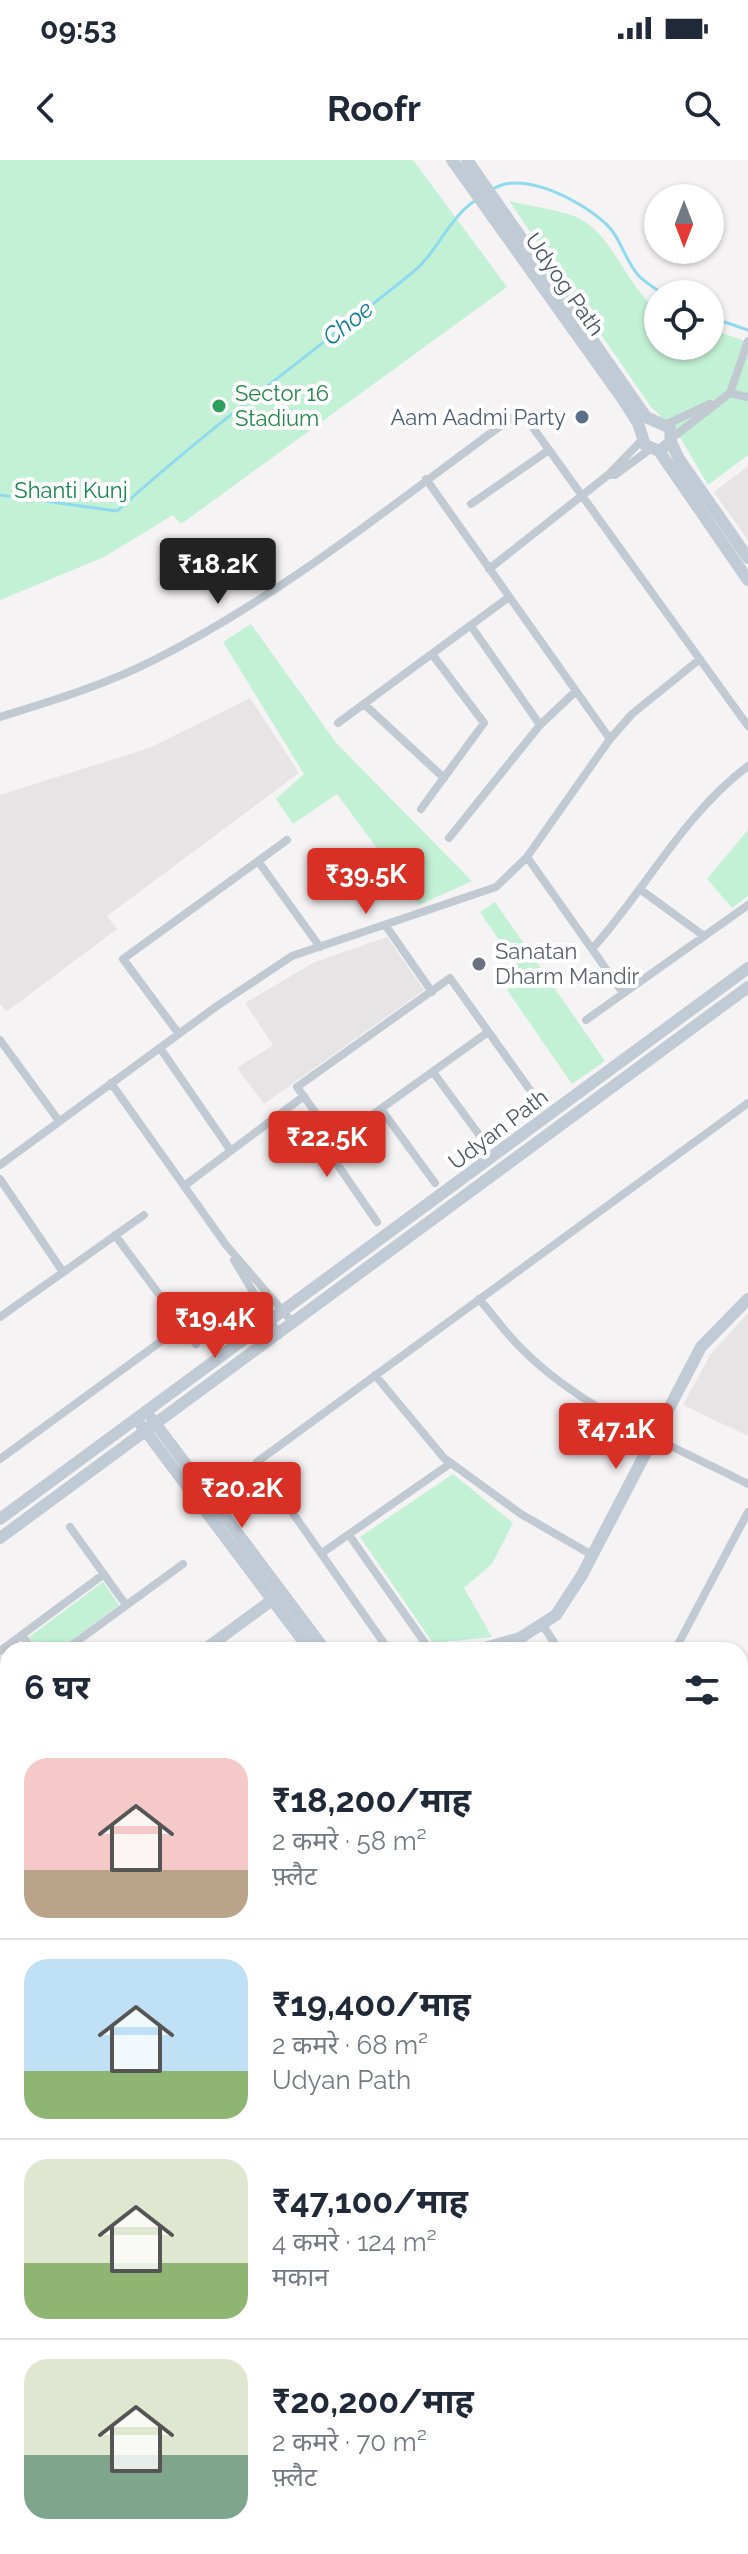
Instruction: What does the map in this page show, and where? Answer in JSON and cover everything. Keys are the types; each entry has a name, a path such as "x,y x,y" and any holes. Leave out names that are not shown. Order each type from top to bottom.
{"main road":[{"name":"Udyog Path","path":"452,160 468,169 622,398 648,444 748,580"},
{"name":"Udyog Path","path":"499,216 646,417 662,422"},
{"path":"672,440 648,444 647,424 662,422 672,440 689,473 748,558"},
{"name":"Udyan Path","path":"0,1519 140,1413 286,1312 748,968"},
{"name":"Udyan Path","path":"0,1538 748,987"},
{"path":"513,1642 556,1615 592,1555 701,1347 748,1299"},
{"path":"169,1452 173,1412"},
{"path":"140,1413 277,1596 318,1642"},
{"path":"131,1443 169,1452"},
{"path":"215,1642 277,1596"},
{"path":"277,1596 305,1642"}],"street":[{"path":"672,440 726,396 743,360 748,341"},
{"path":"662,422 726,396 748,397"},
{"path":"0,717 89,689 153,661 241,612 521,411 748,726"},
{"path":"489,569 608,475 615,475 648,444"},
{"path":"471,504 549,450"},
{"path":"426,479 610,739"},
{"path":"338,723 509,597"},
{"path":"471,626 540,725"},
{"path":"421,809 484,723 432,654"},
{"path":"0,1165 292,956 496,887 527,857 610,739 632,714 700,659"},
{"path":"449,838 540,725 576,691"},
{"path":"364,704 444,778"},
{"path":"592,949 641,890 694,814 748,766"},
{"path":"179,1034 123,959 287,840"},
{"path":"527,857 623,993"},
{"path":"258,861 320,947"},
{"path":"641,890 704,936"},
{"path":"586,1020 748,905"},
{"path":"386,926 432,992"},
{"path":"336,1141 297,1087 450,978 540,1104"},
{"path":"377,1222 326,1148 488,1032"},
{"path":"0,1040 59,1121"},
{"path":"160,1048 231,1151"},
{"path":"433,1072 486,1144"},
{"path":"111,1083 226,1245 294,1324"},
{"path":"184,1186 304,1096"},
{"path":"383,1642 257,1462 748,1103"},
{"path":"381,1109 435,1183"},
{"path":"0,1179 63,1272"},
{"path":"0,1317 144,1215"},
{"path":"115,1235 196,1344"},
{"path":"226,1245 269,1323 279,1335"},
{"path":"479,1299 523,1351 569,1389 610,1415 748,1484"},
{"path":"0,1459 182,1326"},
{"path":"375,1375 413,1424 451,1463 556,1537 592,1555"},
{"path":"322,1553 451,1463"},
{"path":"679,1642 748,1512"},
{"path":"70,1527 126,1605"},
{"path":"349,1535 424,1642"},
{"path":"76,1642 183,1564"},
{"path":"12,1642 104,1574"},
{"path":"542,1624 554,1642"},
{"path":"22,1635 27,1642"}],"shaded area":[{"path":"748,466 748,540 714,492"},
{"path":"250,698 299,773 107,916 117,929 6,1012 0,1004 0,795 149,748"},
{"path":"387,937 424,990 264,1104 237,1068 273,1045 245,1003 315,962"},
{"path":"748,1313 748,1436 683,1405 710,1355"}],"green space":[{"name":"Sector 16 Stadium","path":"0,160 413,160 507,287 181,524 173,515 104,557 0,600"},
{"path":"509,201 566,213 582,220 603,238 644,297 644,360 724,360 724,334 748,342 748,455 708,485 677,432 651,407"},
{"path":"251,624 337,744 472,881 419,905 337,794 293,824 276,799 304,774 223,642"},
{"path":"748,830 748,896 732,908 707,879"},
{"path":"495,902 605,1061 572,1084 507,990 525,978 480,912"},
{"path":"453,1474 513,1523 492,1564 464,1588 492,1637 432,1642 360,1537"},
{"path":"103,1582 119,1605 69,1642 33,1642 29,1637"}],"waterway":[{"name":"Choe","path":"493,189 520,183 536,186 582,206 610,228 644,281"},
{"name":"Choe","path":"0,495 117,511 226,419 412,273 458,216 476,200"},
{"name":"Choe","path":"724,322 748,330"}],"place":[{"name":"Sector 16 Stadium","path":"219,406"},
{"name":"Aam Aadmi Party","path":"582,417"},
{"name":"Sanatan Dharm Mandir","path":"479,964"}],"park label":[{"name":"Shanti Kunj","path":"71,490"}]}
